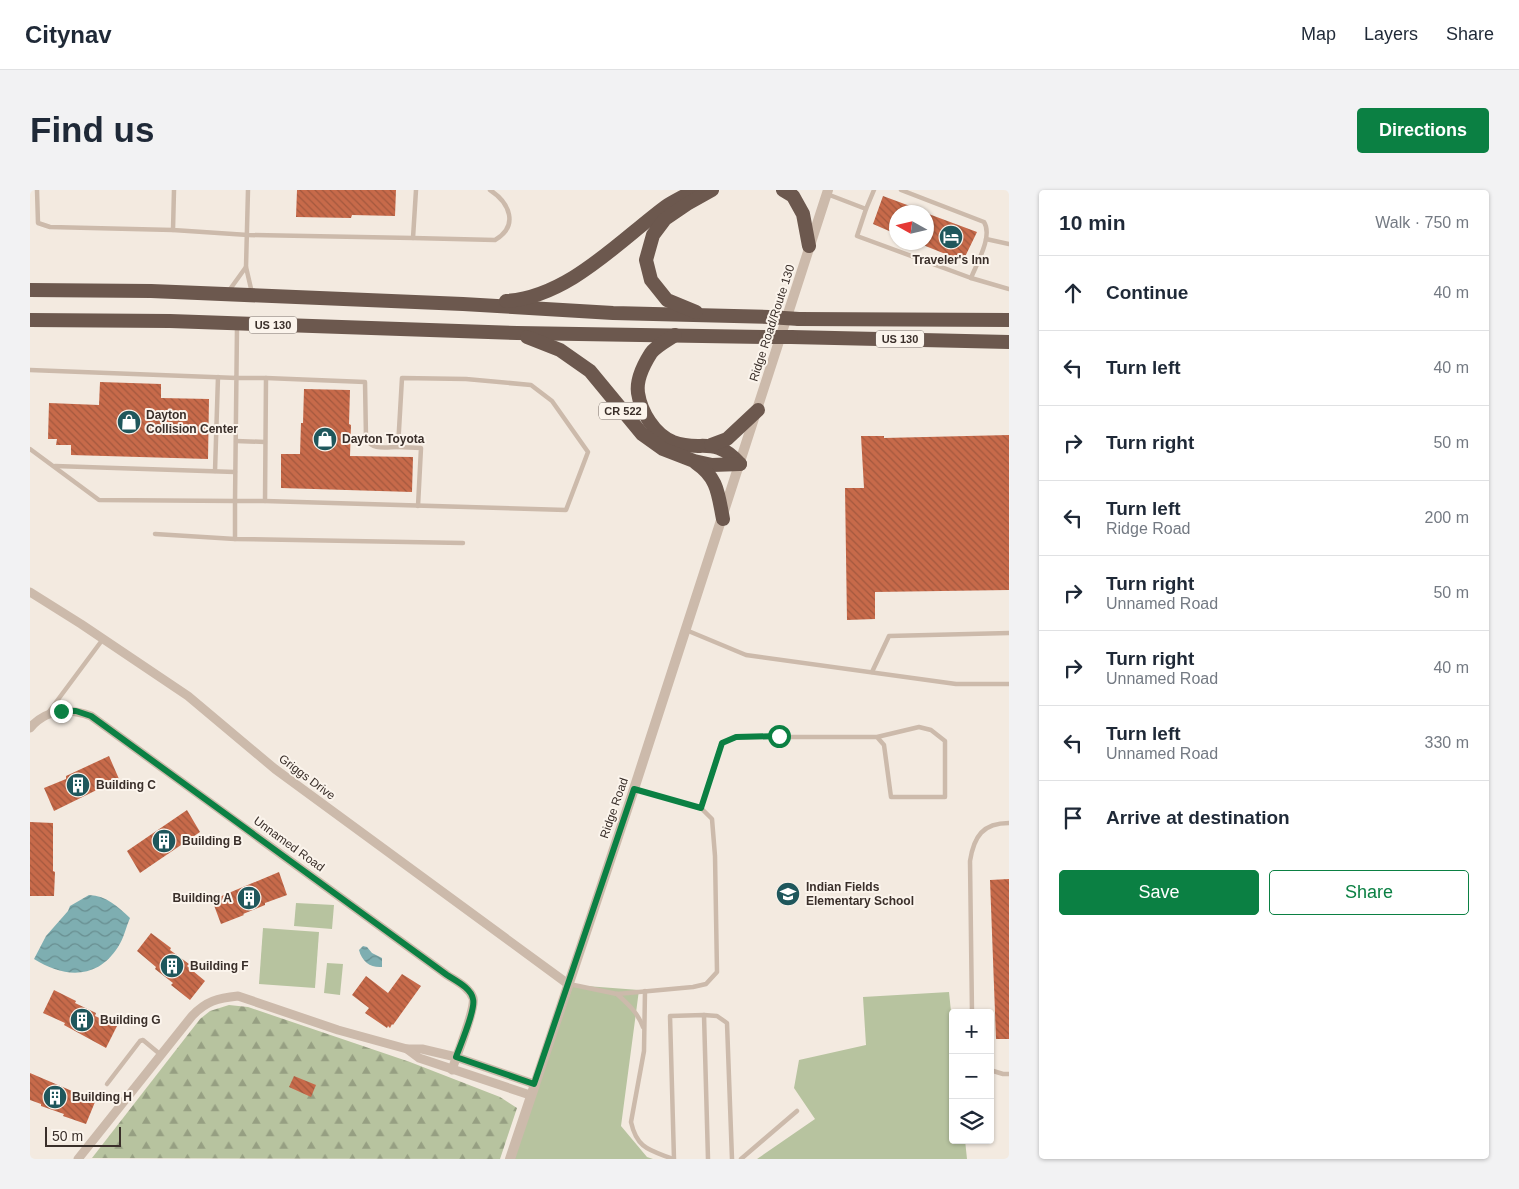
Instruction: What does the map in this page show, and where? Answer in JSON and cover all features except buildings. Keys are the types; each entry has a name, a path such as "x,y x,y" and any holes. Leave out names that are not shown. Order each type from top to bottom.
{"highway":[{"path":"464,304 518,300 554,289 594,263 667,206 695,190"},
{"path":"704,315 668,300 651,280 646,260 653,235 665,219 712,190"},
{"path":"783,190 793,196 803,214 809,246"},
{"name":"US 130","path":"30,290 151,291 464,304 613,313 799,319 1009,320"},
{"name":"US 130","path":"30,320 237,324 517,333 1009,342"},
{"name":"CR 522","path":"517,333 560,350 590,371 642,434 663,449 712,465 740,464"},
{"path":"676,335 652,351 642,370 638,392 647,418 660,435 673,442 723,449 731,454 740,464"},
{"path":"711,446 727,438 758,410"},
{"path":"694,460 707,470 716,485 723,519"}],"street":[{"name":"Ridge Road/Route 130","path":"740,464 828,192"},
{"name":"Ridge Road","path":"510,1159 740,464"},
{"name":"Griggs Drive","path":"30,592 103,638 188,696 275,769 568,984"},
{"name":"Unnamed Road","path":"30,728 35,722 45,716 61,711 76,711 91,716 468,990 474,1000 472,1011 452,1070"},
{"path":"78,1159 201,1006 213,1000 238,996 338,1030 407,1049 422,1049 456,1057 534,1084"},
{"path":"407,1049 419,1058 530,1095"}],"lane":[{"path":"37,190 38,223 42,226 50,227 173,230 248,235 494,240 507,230 509,219 508,208 490,190"},
{"path":"173,230 174,190"},
{"path":"248,190 246,267 252,295"},
{"path":"414,238 416,190"},
{"path":"874,190 857,236 971,278 1009,289"},
{"path":"901,190 984,222 987,228 986,239 971,278"},
{"path":"828,192 866,209"},
{"path":"986,239 1009,244"},
{"path":"227,294 246,267"},
{"path":"235,539 237,324"},
{"path":"30,370 365,382 366,438 369,444 374,447 421,448 418,506"},
{"path":"215,471 218,377"},
{"path":"264,501 266,378"},
{"path":"30,449 99,500 264,501 566,510 588,452 552,401 531,385 466,379 402,378 398,447"},
{"path":"236,441 265,442"},
{"path":"53,466 236,472"},
{"path":"155,534 235,539 463,543"},
{"path":"686,630 746,655 956,684 1009,684"},
{"path":"872,672 889,636 1009,633"},
{"path":"45,716 103,638"},
{"path":"701,808 722,743 736,737 877,737 919,727 931,730 945,741 945,797 891,798 884,745 877,737"},
{"path":"568,984 617,994 693,987 706,984 717,972 712,819 701,808 634,789"},
{"path":"972,1009 970,860 972,847 977,836 989,826 998,823 1009,823"},
{"path":"645,991 644,1052 631,1122 634,1134 641,1145 674,1159 670,1016 717,1016 727,1023 732,1159"},
{"path":"617,994 630,1005 639,1017 644,1031"},
{"path":"704,1015 708,1159"},
{"path":"107,1084 140,1041 143,1040 162,1055"},
{"path":"994,1071 1009,1074"},
{"path":"741,1159 797,1111"}],"green space":[{"path":"296,903 334,905 332,929 294,926"},
{"path":"263,928 319,932 315,988 259,984"},
{"path":"327,963 343,964 340,995 324,993"},
{"path":"573,985 639,990 621,1126 647,1157 653,1159 514,1159"},
{"path":"949,992 951,1009 949,1009 949,1144 965,1144 967,1159 757,1159 815,1119 794,1088 799,1060 866,1045 863,997"},
{"path":"229,1005 248,1007 410,1062 500,1097 517,1108 500,1159 92,1158 200,1019 210,1011"}],"water":[{"path":"89,895 101,897 116,906 130,918 120,944 110,958 90,970 79,972 57,970 34,959 46,936 68,911 70,906"},
{"path":"363,946 382,958 382,967 371,965 365,961 359,950"}],"place":[{"name":"Traveler's Inn","path":"951,237"},
{"name":"Dayton Collision Center","path":"129,422"},
{"name":"Dayton Toyota","path":"325,439"},
{"name":"Building C","path":"78,785"},
{"name":"Building B","path":"164,841"},
{"name":"Indian Fields Elementary School","path":"788,894"},
{"name":"Building A","path":"249,898"},
{"name":"Building F","path":"172,966"},
{"name":"Building G","path":"82,1020"},
{"name":"Building H","path":"55,1097"}],"route":[{"path":"61,711 76,711 91,716 468,990 474,1000 456,1057 534,1084 634,789 701,808 722,743 736,737 779,736"}]}
